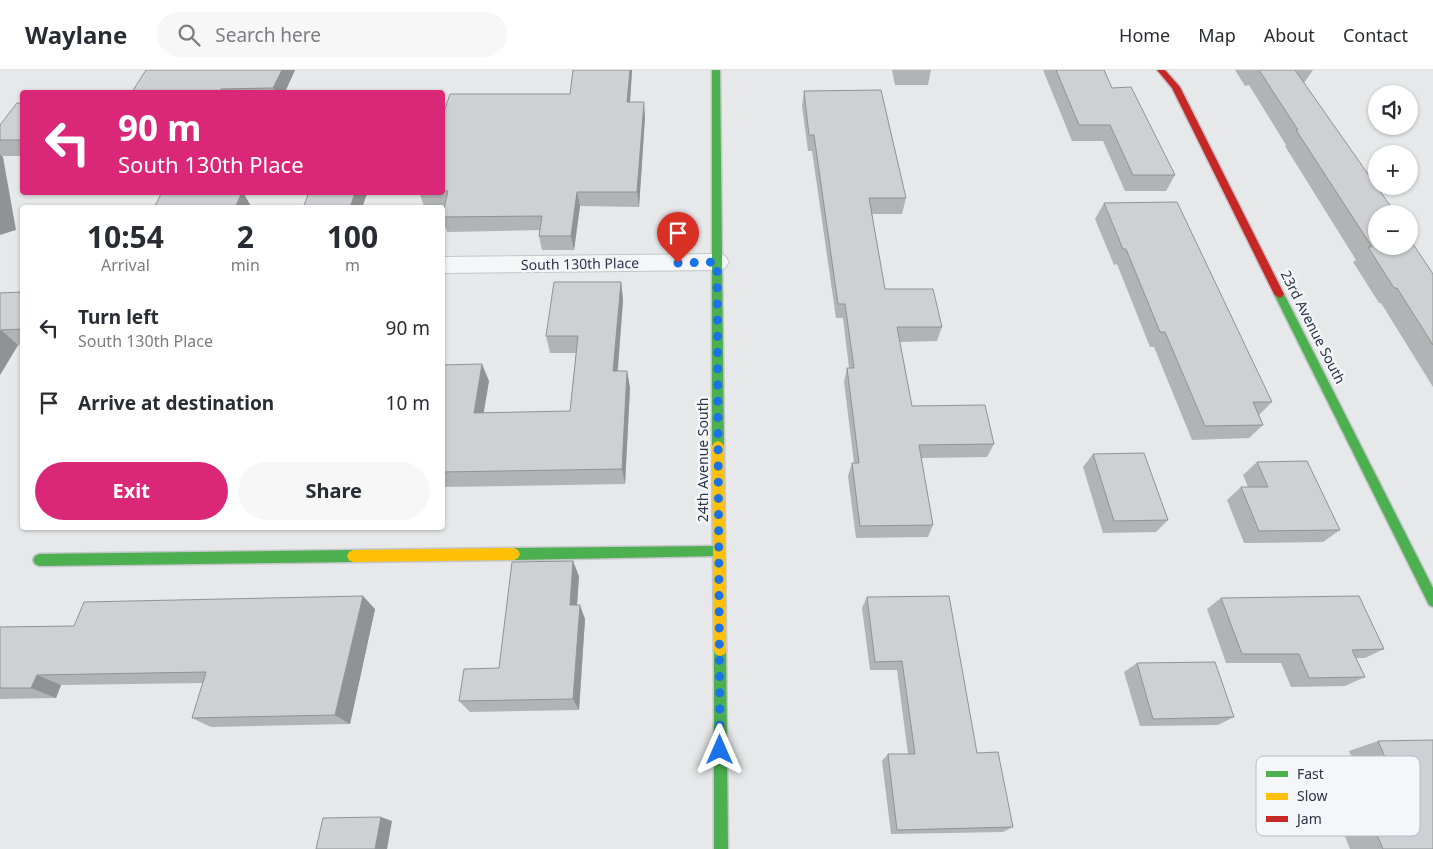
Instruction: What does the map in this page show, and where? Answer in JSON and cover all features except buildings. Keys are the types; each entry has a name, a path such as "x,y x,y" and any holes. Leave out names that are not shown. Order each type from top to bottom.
{"street":[{"name":"24th Avenue South","path":"716,70 720,849"},
{"name":"23rd Avenue South","path":"1161,70 1176,87 1433,601"},
{"name":"South 130th Place","path":"445,265 717,262"},
{"path":"39,560 718,551"}],"traffic: fast":[{"path":"716,70 718,446"},
{"path":"1279,294 1433,601"},
{"path":"514,554 718,551"},
{"path":"39,560 353,556"},
{"path":"720,650 721,849"}],"traffic: slow":[{"path":"718,446 720,650"},
{"path":"353,556 514,554"}],"traffic: jam":[{"path":"1161,70 1176,87 1279,294"}],"route":[{"path":"678,263 717,262 720,750"}]}
